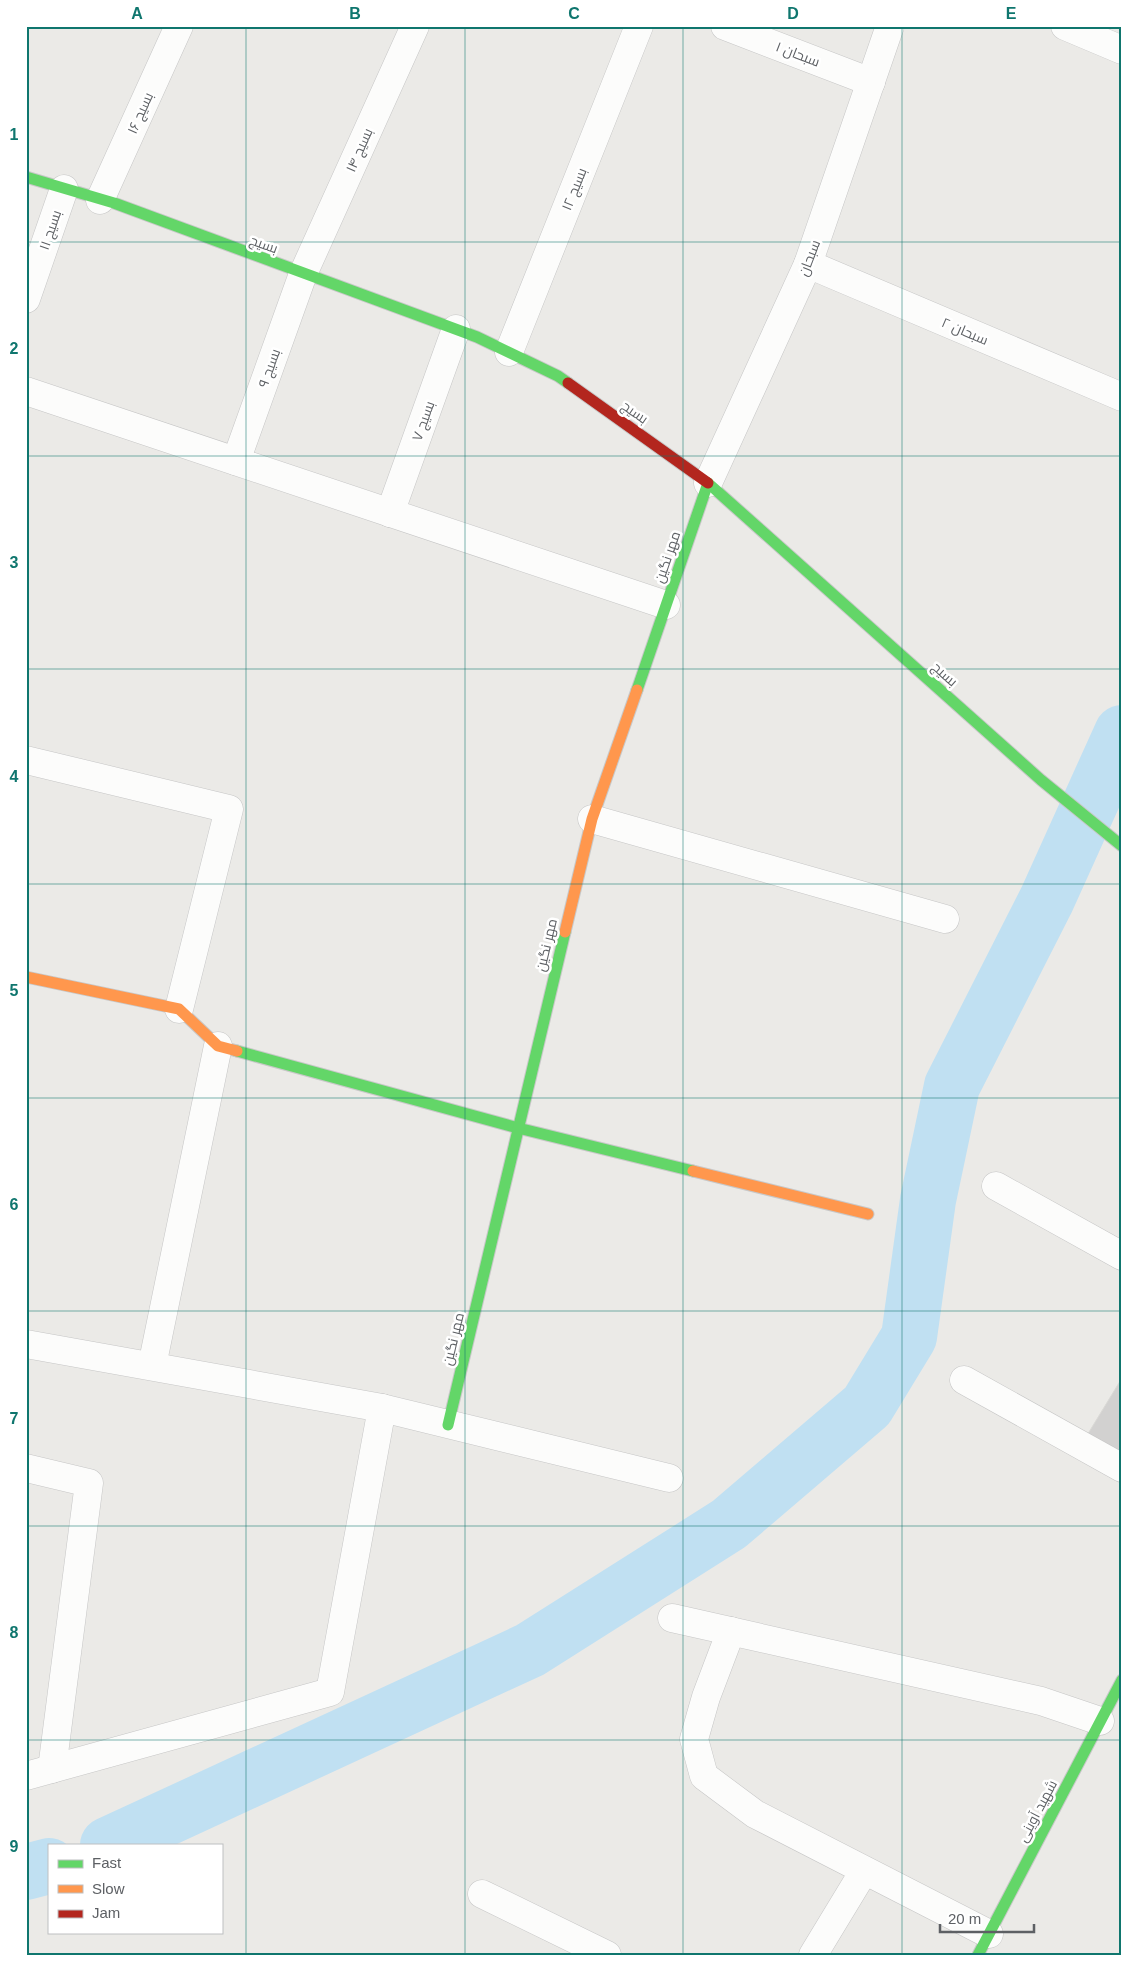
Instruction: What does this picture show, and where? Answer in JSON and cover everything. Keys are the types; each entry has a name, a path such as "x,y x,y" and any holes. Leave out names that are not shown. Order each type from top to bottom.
{"street":[{"name":"بسیج ۱۶","path":"100,200 179,26"},
{"name":"بسیج ۱۴","path":"303,274 415,26"},
{"name":"بسیج ۱۲","path":"509,352 639,26"},
{"name":"سبحان ۱","path":"725,26 871,82"},
{"name":"سبحان","path":"708,483 808,264 890,26"},
{"path":"1066,26 1122,50"},
{"name":"بسیج","path":"26,178 100,200 456,330 509,352 558,376 708,483 1041,780 1122,846"},
{"name":"بسیج ۱۱","path":"26,299 64,189"},
{"name":"سبحان ۲","path":"808,264 1122,398"},
{"name":"بسیج ۹","path":"236,461 303,274"},
{"name":"بسیج ۷","path":"390,513 456,330"},
{"path":"26,391 666,606"},
{"name":"مهر نگین","path":"448,1425 592,819 708,483"},
{"path":"26,760 229,809 179,1010"},
{"path":"592,819 946,919"},
{"path":"26,977 179,1010 218,1046 518,1128 868,1214"},
{"path":"152,1366 218,1046"},
{"path":"996,1186 1122,1256"},
{"path":"26,1344 382,1408 668,1478"},
{"path":"964,1380 1122,1468"},
{"path":"26,1468 89,1483 39,1773 330,1692 382,1408"},
{"path":"672,1618 1041,1701 1100,1721"},
{"path":"731,1631 706,1697 694,1739 704,1776 755,1814 864,1871 984,1945"},
{"name":"شهید آوینی","path":"984,1945 1122,1680"},
{"path":"813,1955 864,1871"},
{"path":"482,1894 597,1953"}],"building":[{"path":"1122,1378 1122,1457 1086,1437"}],"waterway":[{"path":"110,1844 530,1650 729,1524 867,1406 909,1337 928,1200 952,1086 1047,899 1122,733"},
{"path":"26,1872 48,1866"}],"traffic: fast":[{"path":"26,177 114,203 477,337 558,376 568,383"},
{"path":"708,483 1041,780 1122,846"},
{"path":"637,690 708,483"},
{"path":"448,1425 565,932"},
{"path":"237,1051 518,1128 693,1171"},
{"path":"978,1955 1122,1680"}],"traffic: slow":[{"path":"565,932 592,819 637,690"},
{"path":"26,977 179,1009 218,1046 237,1051"},
{"path":"693,1171 868,1214"}],"traffic: jam":[{"path":"568,383 708,483"}]}
